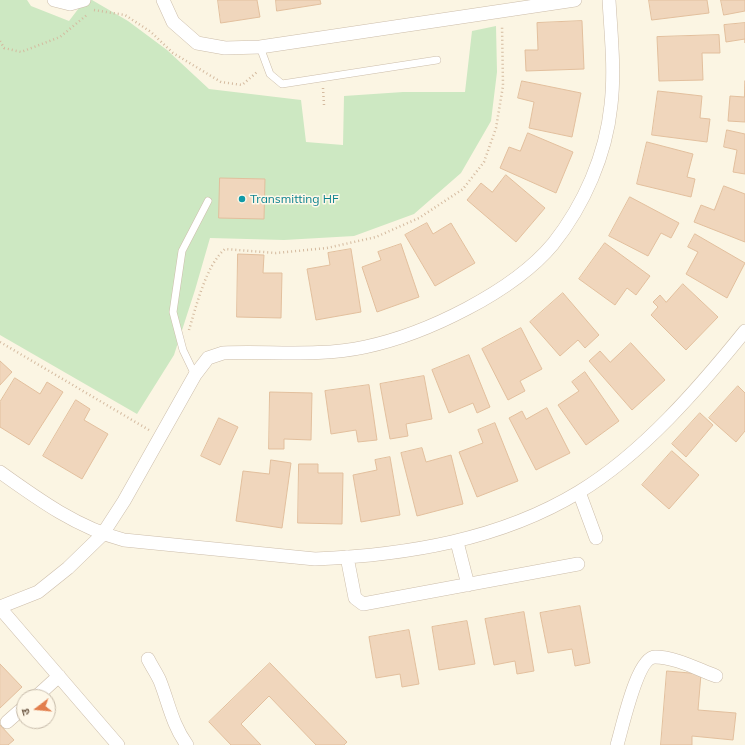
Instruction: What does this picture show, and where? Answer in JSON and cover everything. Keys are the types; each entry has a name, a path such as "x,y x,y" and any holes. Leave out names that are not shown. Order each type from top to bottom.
{"street":[{"path":"54,0 70,4 84,0"},
{"path":"163,0 173,22 197,43 225,48 260,47 575,0"},
{"path":"118,745 0,607 38,592 68,568 102,534 124,501 195,375 208,358 223,353 338,351 364,348 391,341 435,324 463,311 490,295 534,263 552,244 569,221 596,170 600,157 611,107 613,76 609,0"},
{"path":"0,472 67,517 102,534 124,540 315,559 346,557 457,542 523,520 579,492 628,456 673,414 742,340"},
{"path":"579,492 596,538"},
{"path":"457,542 468,585"},
{"path":"346,557 355,598 363,604 578,564"},
{"path":"617,745 638,673 645,661 653,657 671,659 716,676"},
{"path":"148,659 160,680 168,708 178,733 186,745"},
{"path":"45,689 59,676"},
{"path":"8,722 16,714"}],"lane":[{"path":"260,47 270,74 282,84 437,60"},
{"path":"195,375 183,350 173,312 182,251 208,201"}],"path":[{"path":"183,350 201,290 219,254 225,249 276,253 327,248 376,237 420,218 463,189 484,162 496,128 503,86 502,11"},
{"path":"322,78 324,105"},
{"path":"0,342 160,436"}],"green space":[{"path":"0,0 27,0 31,6 69,21 85,0 92,0 128,21 167,50 209,89 301,100 306,142 343,145 344,96 403,92 465,92 472,31 496,26 497,72 491,121 461,173 414,214 354,236 284,240 210,238 174,355 137,414 0,335"}],"building":[{"path":"218,0 257,0 260,17 221,23"},
{"path":"276,0 320,0 321,4 277,11"},
{"path":"649,0 707,0 709,13 652,20"},
{"path":"721,0 745,0 745,11 724,15"},
{"path":"582,21 584,69 526,71 525,50 538,50 537,23"},
{"path":"745,23 745,39 726,42 724,25"},
{"path":"719,35 720,53 702,53 703,80 659,81 657,37"},
{"path":"522,81 581,93 572,137 529,128 534,102 518,98"},
{"path":"745,81 745,122 728,121 730,96 744,97"},
{"path":"658,91 702,96 700,118 710,119 707,142 652,135"},
{"path":"727,130 745,134 745,174 733,172 737,150 724,147"},
{"path":"528,133 573,152 556,193 500,168 509,147 520,151"},
{"path":"647,142 693,154 687,177 695,179 691,197 637,184"},
{"path":"506,175 545,208 516,242 467,200 481,183 492,192"},
{"name":"Transmitting HF","path":"220,178 265,179 264,219 219,218"},
{"path":"724,186 745,194 745,242 694,222 701,205 714,210"},
{"path":"630,197 679,223 671,238 661,233 648,256 609,236"},
{"path":"427,223 433,234 451,223 475,263 435,286 405,235"},
{"path":"695,234 745,263 727,298 686,274 698,252 688,247"},
{"path":"605,243 650,276 636,295 627,288 615,305 579,279"},
{"path":"401,244 419,297 377,312 362,267 381,260 378,252"},
{"path":"351,249 361,312 316,320 307,269 330,265 328,253"},
{"path":"238,254 264,255 263,273 282,273 281,318 237,317"},
{"path":"683,284 718,317 686,350 651,315 658,307 653,302 660,295 666,302"},
{"path":"563,293 599,335 585,348 578,340 560,356 530,322"},
{"path":"521,328 542,369 520,381 525,391 508,400 482,349"},
{"path":"631,343 665,380 632,410 589,361 600,351 610,362"},
{"path":"469,355 490,407 477,413 473,403 449,413 432,370"},
{"path":"0,361 12,372 0,385"},
{"path":"585,372 619,421 586,445 558,405 579,391 572,382"},
{"path":"424,376 432,419 406,424 408,436 390,439 380,384"},
{"path":"15,378 40,394 47,382 63,392 29,445 0,427 0,402"},
{"path":"369,385 377,440 358,442 356,430 331,434 325,391"},
{"path":"738,386 745,393 745,431 736,442 709,418"},
{"path":"270,392 312,393 311,440 284,439 284,449 269,449"},
{"path":"76,400 90,409 84,420 108,434 82,479 43,456"},
{"path":"547,408 570,453 536,470 509,418 522,411 526,419"},
{"path":"700,413 713,425 686,457 672,444"},
{"path":"219,418 238,427 220,465 201,456"},
{"path":"495,423 518,481 477,497 459,452 483,443 478,430"},
{"path":"422,448 426,462 451,455 463,504 417,516 401,453"},
{"path":"672,451 699,475 669,509 642,485"},
{"path":"390,457 400,515 361,522 353,475 377,470 375,460"},
{"path":"271,460 291,463 282,528 236,521 243,471 269,474"},
{"path":"299,464 318,464 318,473 343,473 342,524 298,523"},
{"path":"580,606 590,663 575,666 572,649 548,653 540,613"},
{"path":"524,612 534,671 517,674 515,661 494,665 485,619"},
{"path":"467,621 475,664 439,670 432,627"},
{"path":"409,630 419,684 402,687 400,674 376,678 369,637"},
{"path":"270,663 347,742 344,745 316,745 269,696 241,724 261,745 231,745 209,722"},
{"path":"0,664 22,687 20,689 16,689 16,693 0,708"},
{"path":"667,671 701,674 698,710 736,713 733,740 692,736 692,745 661,745"},
{"path":"0,725 14,740 8,745 0,745"}],"place":[{"name":"Transmitting HF","path":"242,199"}]}
